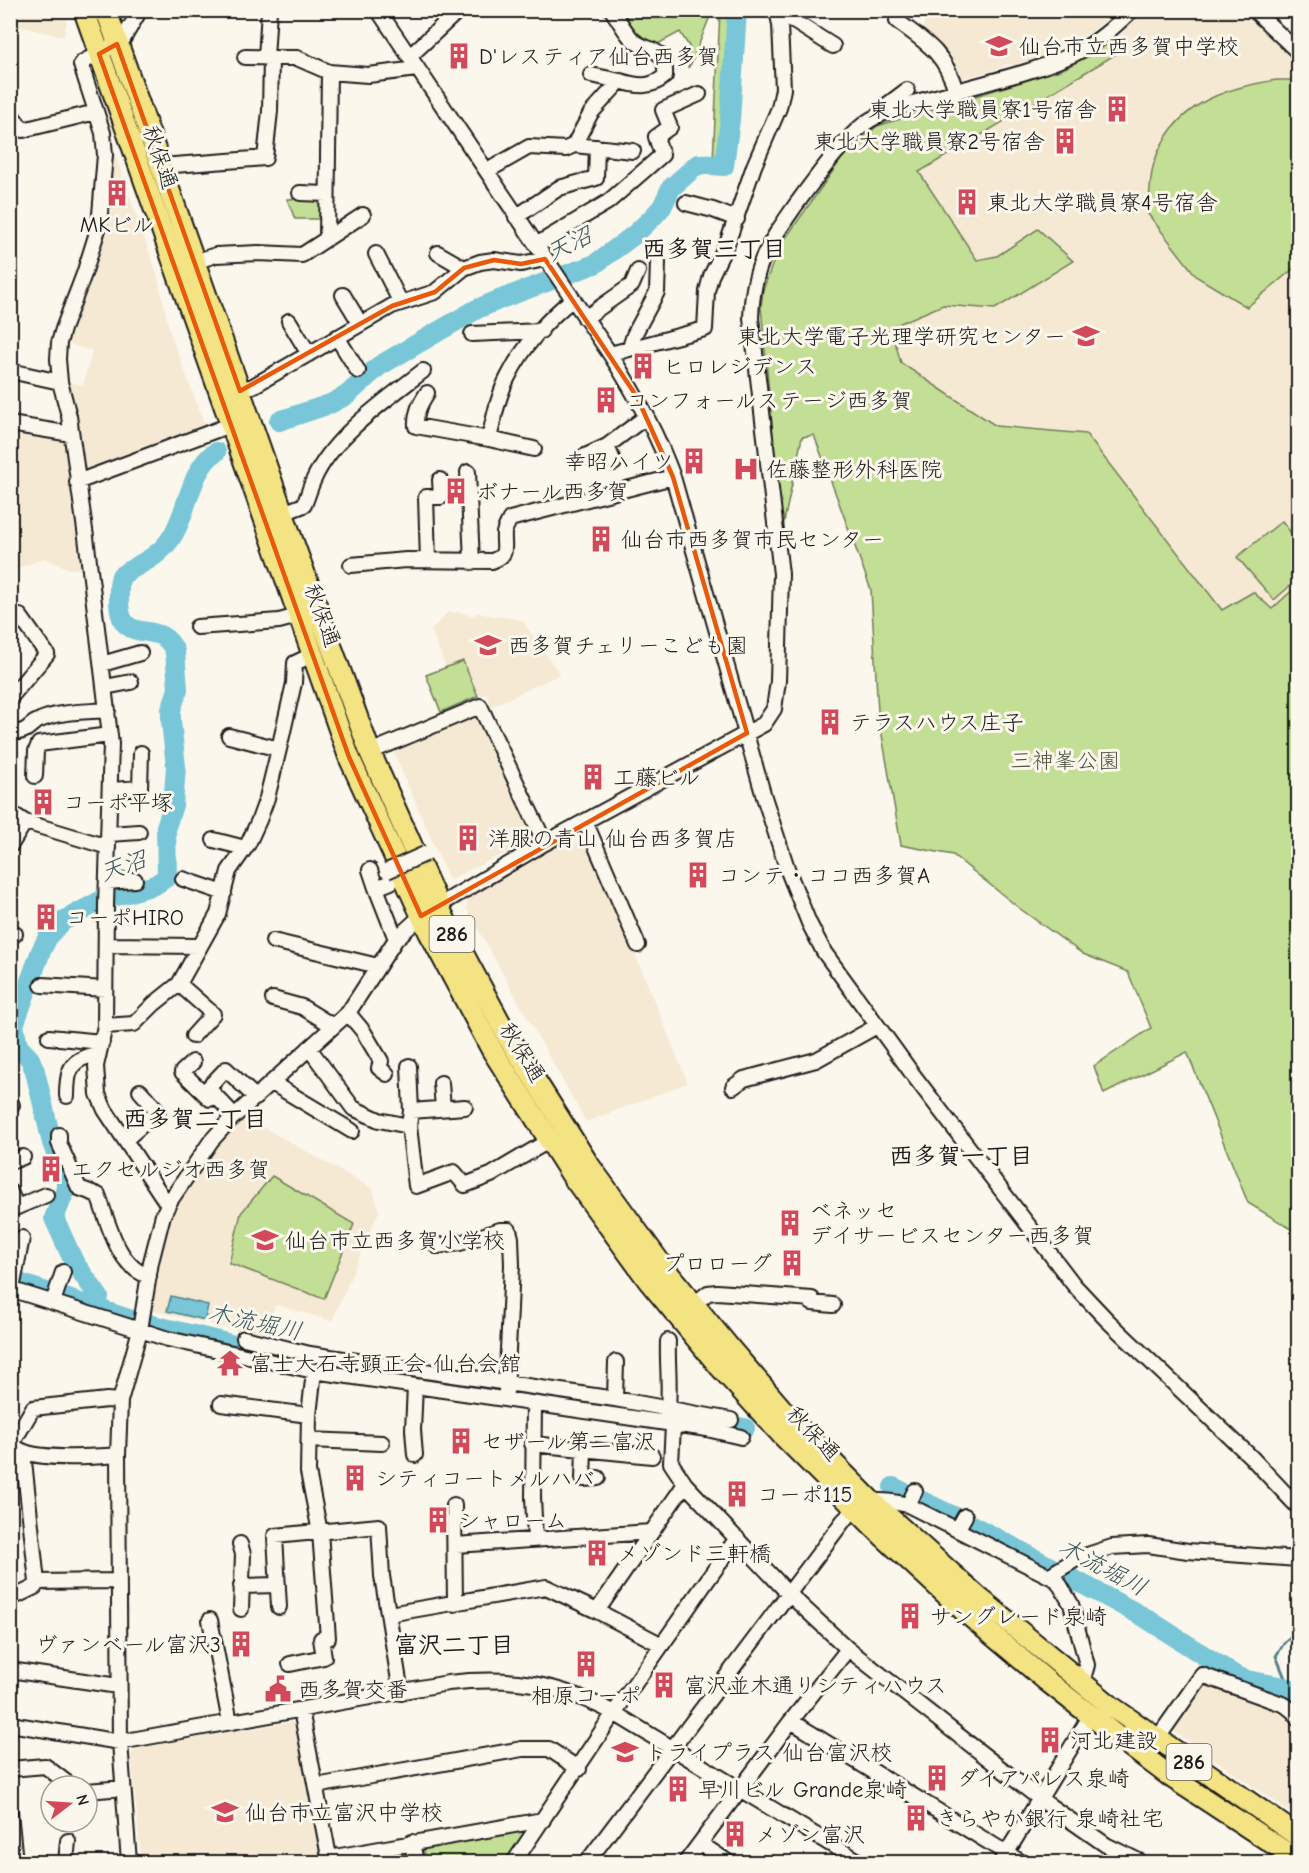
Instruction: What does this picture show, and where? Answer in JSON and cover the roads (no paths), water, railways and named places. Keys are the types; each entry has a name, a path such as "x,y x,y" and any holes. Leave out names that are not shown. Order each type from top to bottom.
{"highway":[{"name":"秋保通","path":"84,10 393,878 421,916 492,1050 573,1177 648,1280 720,1367 781,1434 863,1505 1082,1683 1156,1739 1299,1836"},
{"name":"秋保通","path":"106,10 283,513 370,752 439,906 509,1039 589,1165 664,1268 794,1423 863,1505 964,1611 1047,1681 1172,1777 1299,1860"}],"street":[{"path":"140,10 128,32 117,44 81,65 106,144 99,226 59,343 60,382 71,434 110,735 111,790 106,894 105,1026 96,1080 98,1094 105,1110 168,1205"},
{"path":"161,166 265,158 270,111 268,10"},
{"path":"378,10 610,354 656,433 673,477 778,841 808,923 824,952 877,1026 1074,1285 1107,1320 1250,1456 1299,1507"},
{"path":"245,57 297,58 329,72 368,75 413,62 459,10"},
{"path":"591,75 639,86 657,83 665,76 661,55 632,40 612,10"},
{"path":"898,10 897,21 934,48 952,76 956,91"},
{"path":"129,1863 118,1686 120,1401 141,1328 149,1276 163,1215 168,1205 211,1141 232,1118 348,1013 396,939 421,916 545,843 764,724 774,709 780,646 781,574 752,342 752,292 767,247 803,196 849,139 868,122 895,108 1045,65 1074,54 1105,34 1132,10"},
{"path":"1254,10 1299,52"},
{"path":"610,354 705,329 707,291 711,276 737,219 754,166 779,108 783,89 780,25 783,14 833,46"},
{"path":"327,238 329,72"},
{"path":"487,171 529,147 566,149 574,144 591,113 620,81"},
{"path":"884,113 882,108 907,90"},
{"path":"536,244 608,202 662,155 656,137 670,127 663,110 699,94"},
{"path":"10,113 23,130 96,112"},
{"path":"574,144 633,152"},
{"path":"516,217 559,188 596,177 597,147"},
{"path":"300,193 327,194"},
{"path":"686,203 737,219"},
{"path":"194,262 216,255 258,253 302,255 363,215"},
{"path":"438,253 464,268"},
{"path":"376,254 401,303"},
{"path":"240,391 253,386 360,323 401,303 435,292 464,268 494,260 521,264 545,259"},
{"path":"630,347 657,292 658,262"},
{"path":"585,318 632,285 638,271"},
{"path":"343,295 360,323"},
{"path":"489,439 508,376 550,318 573,299"},
{"path":"289,321 309,354"},
{"path":"472,334 541,331"},
{"path":"337,337 358,371"},
{"path":"10,371 60,382"},
{"path":"283,513 304,505 314,477 348,433 371,411 423,371"},
{"path":"427,393 419,407 416,426 534,449"},
{"path":"583,457 607,446 647,416"},
{"path":"10,424 71,434"},
{"path":"77,482 230,425"},
{"path":"607,446 614,463"},
{"path":"468,472 472,562"},
{"path":"351,565 428,560 492,561 501,558 504,552 504,530 510,519 673,477"},
{"path":"428,560 426,497 441,497 440,480"},
{"path":"10,698 46,654 20,616"},
{"path":"197,627 279,621 298,616"},
{"path":"102,664 140,653"},
{"path":"105,1026 134,1024 179,984 218,914 229,871 245,848 267,798 294,683 295,663 312,655"},
{"path":"105,687 131,682"},
{"path":"370,752 480,706 545,843"},
{"path":"10,733 29,729 39,720 108,710"},
{"path":"35,776 36,751 39,744 110,735"},
{"path":"229,736 279,748"},
{"path":"111,790 140,788 141,753"},
{"path":"10,812 25,822 109,840 139,832"},
{"path":"585,821 638,945"},
{"path":"10,846 25,822"},
{"path":"214,840 245,848"},
{"path":"376,888 425,854"},
{"path":"370,870 396,939"},
{"path":"183,879 224,893"},
{"path":"106,894 135,880"},
{"path":"273,941 378,966"},
{"path":"106,945 200,946"},
{"path":"179,984 213,1014 194,1036"},
{"path":"42,985 105,989"},
{"path":"273,999 302,1007 333,1026"},
{"path":"348,1013 363,1031 381,1061 379,1068 387,1074"},
{"path":"732,1087 744,1079 816,1060 877,1026"},
{"path":"49,1037 100,1048"},
{"path":"67,1096 67,1083 72,1067 81,1057 100,1048"},
{"path":"309,1048 353,1108 379,1120 409,1126"},
{"path":"193,1062 182,1072 232,1118"},
{"path":"409,1066 411,1111 409,1126 416,1186 454,1172 465,1185 491,1174 550,1140"},
{"path":"232,1118 208,1088 226,1069 256,1098"},
{"path":"272,1083 352,1131"},
{"path":"441,1083 443,1108"},
{"path":"125,1140 158,1111 140,1091"},
{"path":"411,1111 465,1107"},
{"path":"59,1135 59,1143 79,1188 98,1195 119,1248 138,1273 149,1276"},
{"path":"10,1191 14,1208 46,1195"},
{"path":"437,1246 460,1243 500,1230 509,1230 512,1264 506,1391"},
{"path":"22,1238 13,1284 54,1296 168,1339 242,1344 310,1354 506,1391 534,1404 668,1417 731,1420"},
{"path":"54,1296 63,1272"},
{"path":"694,1304 708,1293 717,1292 812,1299 812,1303 833,1305"},
{"path":"668,1341 668,1417 671,1463 685,1484 789,1594 848,1649 1040,1799 1133,1861"},
{"path":"242,1344 314,1371 370,1374 415,1386 615,1399 707,1430 741,1437"},
{"path":"615,1399 616,1362"},
{"path":"290,1664 324,1658 321,1639 328,1638 320,1532 308,1472 309,1415 314,1371"},
{"path":"415,1386 413,1430 415,1455"},
{"path":"10,1599 34,1587 37,1582 15,1446 33,1408 107,1400 120,1401"},
{"path":"221,1404 309,1415"},
{"path":"534,1404 532,1444 535,1539"},
{"path":"309,1440 382,1443"},
{"path":"532,1444 652,1456"},
{"path":"15,1446 45,1456 118,1455"},
{"path":"584,1449 583,1479 598,1478"},
{"path":"597,1611 685,1484"},
{"path":"587,1863 674,1750 844,1520 863,1505 886,1500 911,1499 1056,1572"},
{"path":"454,1505 455,1604"},
{"path":"279,1607 275,1536 379,1527 381,1576 401,1693"},
{"path":"455,1545 651,1532"},
{"path":"518,1861 614,1713 736,1538"},
{"path":"240,1544 243,1554 241,1608"},
{"path":"1056,1572 1078,1558 1101,1550 1112,1547 1148,1545 1188,1551 1299,1559"},
{"path":"1056,1572 1057,1580 1071,1604 1086,1665 1082,1683"},
{"path":"37,1582 118,1581"},
{"path":"241,1586 278,1585"},
{"path":"389,1614 546,1587 662,1645"},
{"path":"210,1620 230,1722"},
{"path":"686,1863 791,1721 848,1649"},
{"path":"10,1670 118,1686"},
{"path":"1156,1739 1202,1674 1285,1705 1299,1719"},
{"path":"10,1724 120,1742 474,1680 509,1680 543,1685 572,1693 614,1713 860,1863"},
{"path":"301,1710 330,1860 412,1842 543,1820"},
{"path":"1004,1858 1091,1715"},
{"path":"791,1721 1004,1858 1021,1863"},
{"path":"316,1786 522,1749 549,1749 579,1769"},
{"path":"10,1769 45,1766 55,1774"},
{"path":"99,1790 123,1788"},
{"path":"10,1812 15,1863"},
{"path":"66,1863 68,1841"},
{"path":"412,1842 416,1863"},
{"path":"701,1844 728,1863"}],"water":[{"path":"171,1296 208,1305 205,1320 167,1311"}],"waterway":[{"name":"天沼","path":"279,421 330,404 347,395 379,366 477,309 595,264 634,235 651,219 662,207 671,188 698,164 724,166 730,120 737,10"},
{"name":"天沼","path":"91,1307 99,1297 74,1262 54,1218 66,1189 66,1180 52,1143 35,1071 30,1059 18,1046 14,1025 41,951 49,935 63,921 100,901 155,885 167,877 166,827 173,805 176,767 171,721 171,710 178,689 175,652 169,641 160,635 133,629 126,624 121,615 119,585 121,576 153,557 169,541 181,519 194,481 207,460 216,452"},
{"name":"木流堀川","path":"10,1280 132,1320 327,1365 659,1413"},
{"name":"木流堀川","path":"708,1422 745,1428"},
{"name":"木流堀川","path":"893,1487 968,1523 1144,1617 1236,1676 1289,1688 1298,1697"},
{"path":"1289,1688 1276,1656 1284,1643 1298,1629"}],"place":[{"name":"仙台市立西多賀中学校","path":"999,46"},
{"name":"D'レスティア仙台西多賀","path":"459,56"},
{"name":"東北大学職員寮1号宿舎","path":"1117,109"},
{"name":"東北大学職員寮2号宿舎","path":"1065,141"},
{"name":"MKビル","path":"117,193"},
{"name":"東北大学職員寮4号宿舎","path":"967,202"},
{"name":"東北大学電子光理学研究センター","path":"1086,336"},
{"name":"ヒロレジデンス","path":"643,366"},
{"name":"コンフォールステージ西多賀","path":"606,400"},
{"name":"幸昭ハイツ","path":"694,461"},
{"name":"佐藤整形外科医院","path":"746,469"},
{"name":"ボナール西多賀","path":"456,491"},
{"name":"仙台市西多賀市民センター","path":"601,539"},
{"name":"西多賀チェリーこども園","path":"488,645"},
{"name":"テラスハウス庄子","path":"830,722"},
{"name":"工藤ビル","path":"593,777"},
{"name":"コーポ平塚","path":"43,802"},
{"name":"洋服の青山 仙台西多賀店","path":"468,838"},
{"name":"コンテ・ココ西多賀A","path":"698,875"},
{"name":"コーポHIRO","path":"46,917"},
{"name":"エクセルジオ西多賀","path":"51,1169"},
{"name":"ベネッセ デイサービスセンター西多賀","path":"790,1223"},
{"name":"仙台市立西多賀小学校","path":"265,1240"},
{"name":"プロローグ","path":"792,1263"},
{"name":"富士大石寺顕正会 仙台会舘","path":"230,1363"},
{"name":"セザール第二富沢","path":"461,1441"},
{"name":"シティコートメルハバ","path":"355,1478"},
{"name":"コーポ115","path":"737,1494"},
{"name":"シャローム","path":"438,1520"},
{"name":"メゾンド三軒橋","path":"597,1553"},
{"name":"サングレード泉崎","path":"910,1616"},
{"name":"ヴァンベール富沢3","path":"241,1644"},
{"name":"相原コーポ","path":"586,1664"},
{"name":"富沢並木通りシティハウス","path":"664,1685"},
{"name":"西多賀交番","path":"278,1689"},
{"name":"河北建設","path":"1050,1740"},
{"name":"トライプラス 仙台富沢校","path":"625,1752"},
{"name":"ダイアパレス泉崎","path":"937,1778"},
{"name":"早川ビル Grande泉崎","path":"678,1789"},
{"name":"仙台市立富沢中学校","path":"225,1812"},
{"name":"きらやか銀行 泉崎社宅","path":"916,1818"},
{"name":"メゾン富沢","path":"735,1834"}],"district":[{"name":"西多賀三丁目","path":"714,249"},
{"name":"西多賀二丁目","path":"195,1119"},
{"name":"西多賀一丁目","path":"961,1156"},
{"name":"富沢二丁目","path":"454,1645"}],"park label":[{"name":"三神峯公園","path":"1065,760"}]}
